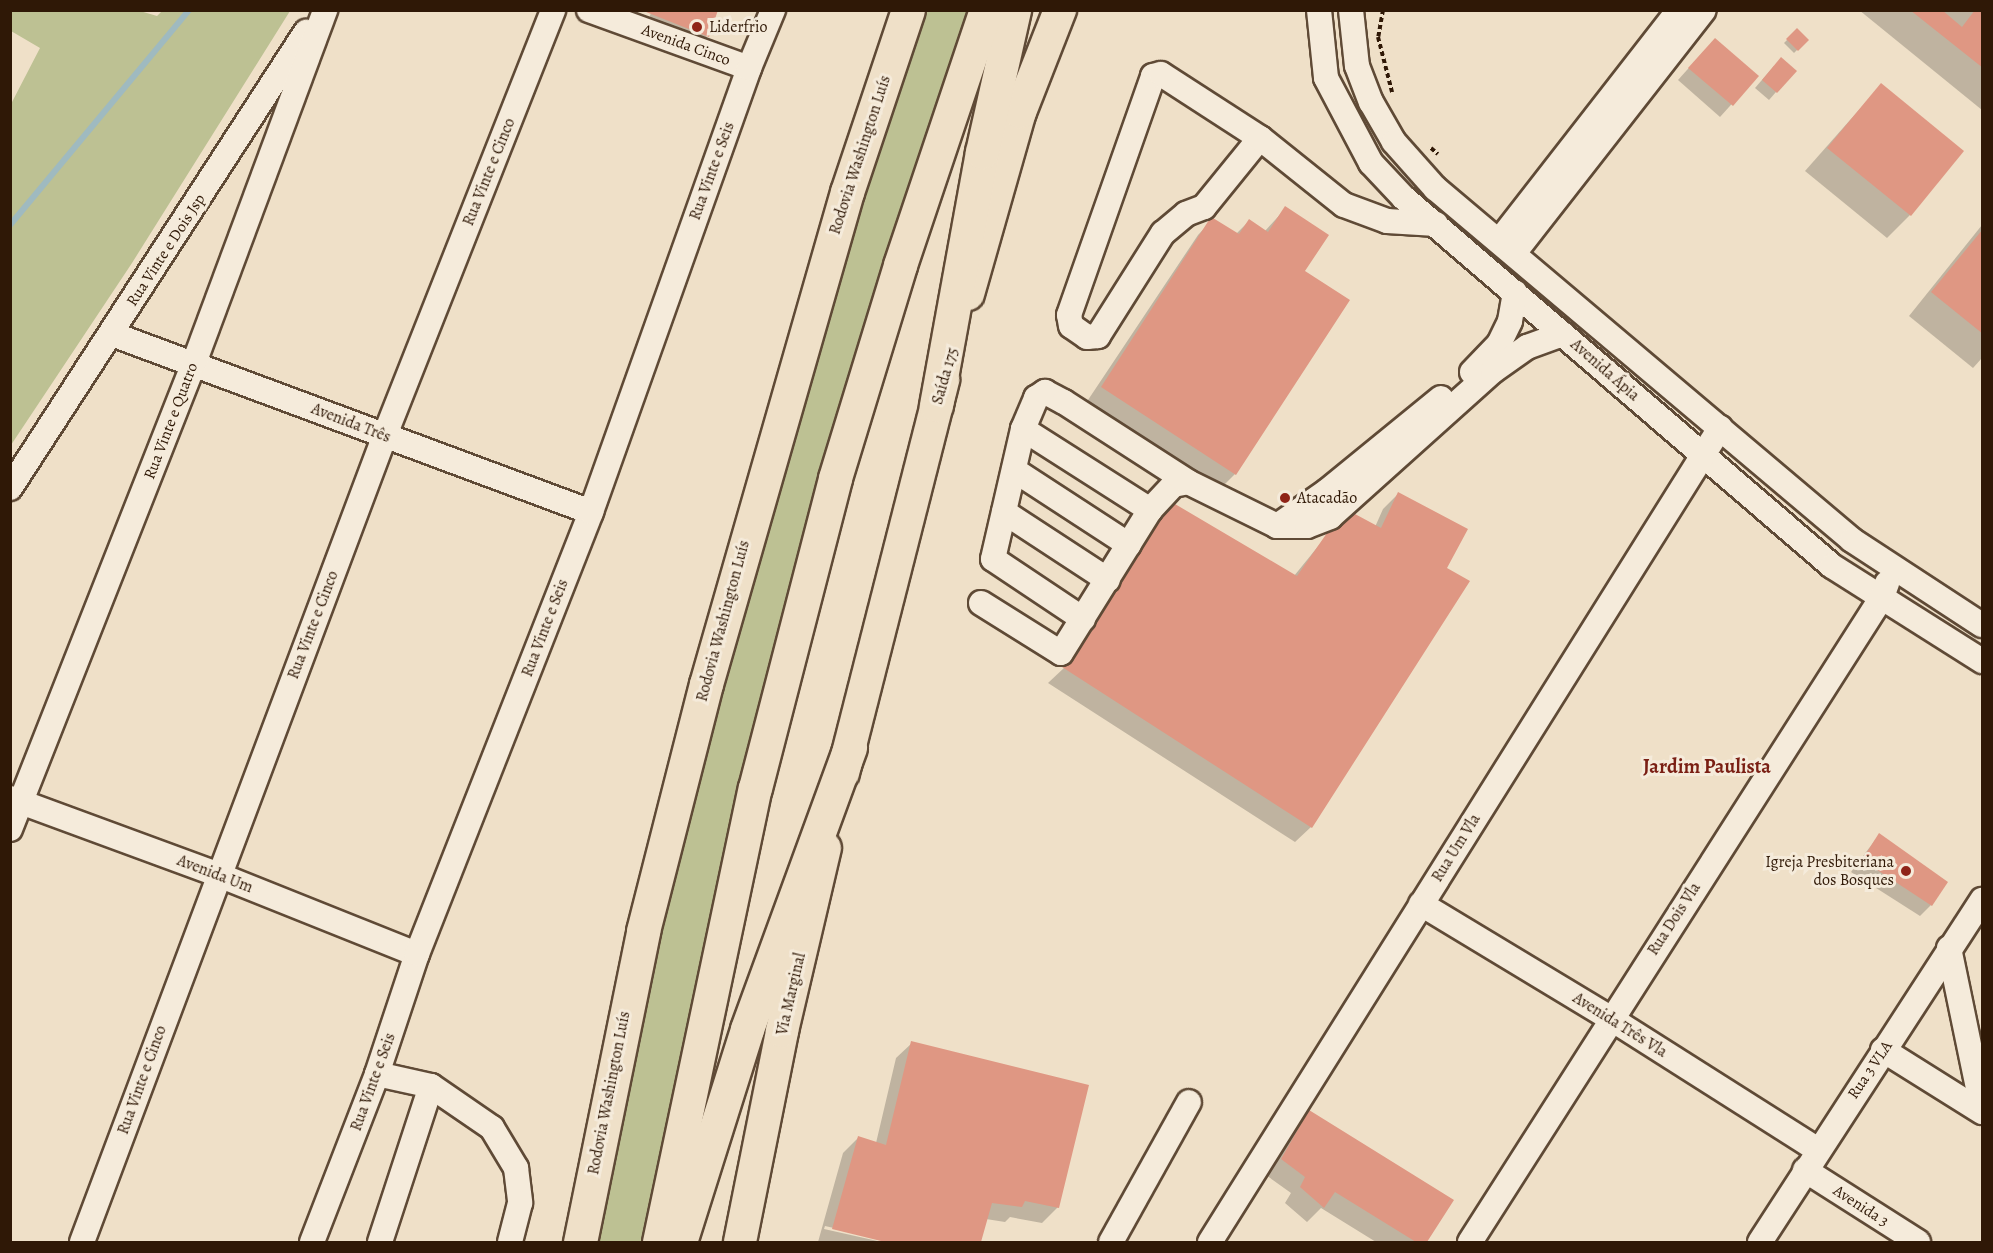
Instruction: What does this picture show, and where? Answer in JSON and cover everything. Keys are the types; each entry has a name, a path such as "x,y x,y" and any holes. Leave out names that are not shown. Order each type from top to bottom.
{"highway":[{"path":"847,192 892,10"},
{"name":"Rodovia Washington Luís","path":"580,1242 643,931 697,717 765,468 847,192 908,10"},
{"path":"659,1242 755,788 835,478 900,265 986,10"},
{"path":"936,405 982,152 1014,10"},
{"path":"680,1242 747,1029 850,747"}],"main road":[{"name":"Saída 175","path":"850,747 936,405 1020,111 1060,10"},
{"name":"Via Marginal","path":"740,1242 782,1031 850,747"}],"street":[{"name":"Rua Vinte e Dois Jsp","path":"10,488 322,10"},
{"name":"Rua Vinte e Quatro","path":"10,829 16,800 194,363 322,10"},
{"name":"Rua Vinte e Cinco","path":"82,1242 385,435 553,10"},
{"name":"Avenida Cinco","path":"590,10 749,68"},
{"name":"Rua Vinte e Seis","path":"312,1242 377,1074 417,954 591,512 749,68 773,10"},
{"name":"Avenida Ápia","path":"1319,10 1326,78 1371,163 1404,198 1832,566 1983,661"},
{"name":"Avenida Ápia","path":"1351,10 1357,66 1371,102 1394,142 1427,178 1852,540 1983,625"},
{"path":"1506,247 1679,10"},
{"path":"1506,247 1704,10"},
{"path":"1260,138 1204,207 1186,214 1163,233 1098,336 1087,337 1071,326 1069,315 1152,76 1161,74 1260,138 1344,205 1387,220 1436,224"},
{"path":"1362,213 1404,198 1427,178"},
{"path":"1277,526 1327,491 1480,365 1499,344 1510,321 1515,292"},
{"name":"Avenida Três","path":"112,334 591,512"},
{"path":"1083,619 993,559 1023,429 1036,398 1045,392 1188,482 1277,526 1308,526 1330,517 1493,371 1527,347 1563,334"},
{"name":"Rua Um Vla","path":"1210,1242 1720,428"},
{"path":"1023,429 1150,510"},
{"path":"1014,470 1129,545"},
{"path":"981,603 1060,653 1150,510 1173,485 1188,482"},
{"path":"1004,512 1108,580"},
{"name":"Rua Dois Vla","path":"1470,1242 1610,1018 1882,597 1892,567"},
{"name":"Avenida Um","path":"16,800 219,875 417,954"},
{"name":"Rua 3 VLA","path":"1760,1242 1949,948 1983,900"},
{"name":"Avenida Três Vla","path":"1421,904 1610,1018 1811,1160"},
{"path":"1949,948 1983,1110"},
{"path":"1883,1050 1983,1110"},
{"path":"377,1074 431,1086 492,1128 516,1168 520,1203 510,1242"},
{"path":"380,1242 431,1086"},
{"path":"1111,1242 1189,1102"},
{"name":"Avenida 3","path":"1811,1160 1918,1242"}],"path":[{"path":"1383,10 1378,37 1394,100"},
{"path":"1429,147 1438,154"}],"green space":[{"path":"163,10 290,11 132,263 11,445 11,104 40,48 11,31 11,11 140,11 157,16"},
{"path":"920,11 971,11 646,1242 592,1242 669,872 811,352"}],"building":[{"name":"Liderfrio","path":"641,10 718,10 709,37"},
{"path":"1910,10 1942,10 1962,27 1975,10 1983,10 1983,68"},
{"path":"1797,28 1809,40 1798,51 1786,39"},
{"path":"1715,38 1759,76 1733,106 1688,68"},
{"path":"1781,57 1797,71 1777,93 1762,80"},
{"path":"1881,83 1964,151 1911,216 1827,148"},
{"path":"1285,206 1329,235 1305,271 1350,300 1236,475 1101,387 1209,220 1213,218 1239,234 1249,219 1268,232"},
{"path":"1983,229 1983,334 1931,292"},
{"path":"1398,492 1468,529 1447,568 1470,581 1312,828 1062,667 1073,661 1161,519 1175,504 1297,576 1327,533 1355,514 1381,528"},
{"name":"Igreja Presbiteriana dos Bosques","path":"1879,833 1948,882 1932,906 1862,860"},
{"path":"911,1041 1089,1085 1059,1208 1025,1201 1022,1207 992,1203 981,1242 885,1242 832,1229 858,1136 886,1145"},
{"path":"1309,1110 1454,1200 1427,1242 1416,1242 1335,1192 1324,1208 1300,1187 1305,1177 1281,1159"}],"waterway":[{"path":"10,225 189,10"}],"place":[{"name":"Liderfrio","path":"697,27"},
{"name":"Atacadão","path":"1285,498"},
{"name":"Igreja Presbiteriana dos Bosques","path":"1906,871"}],"district":[{"name":"Jardim Paulista","path":"1707,766"}]}
